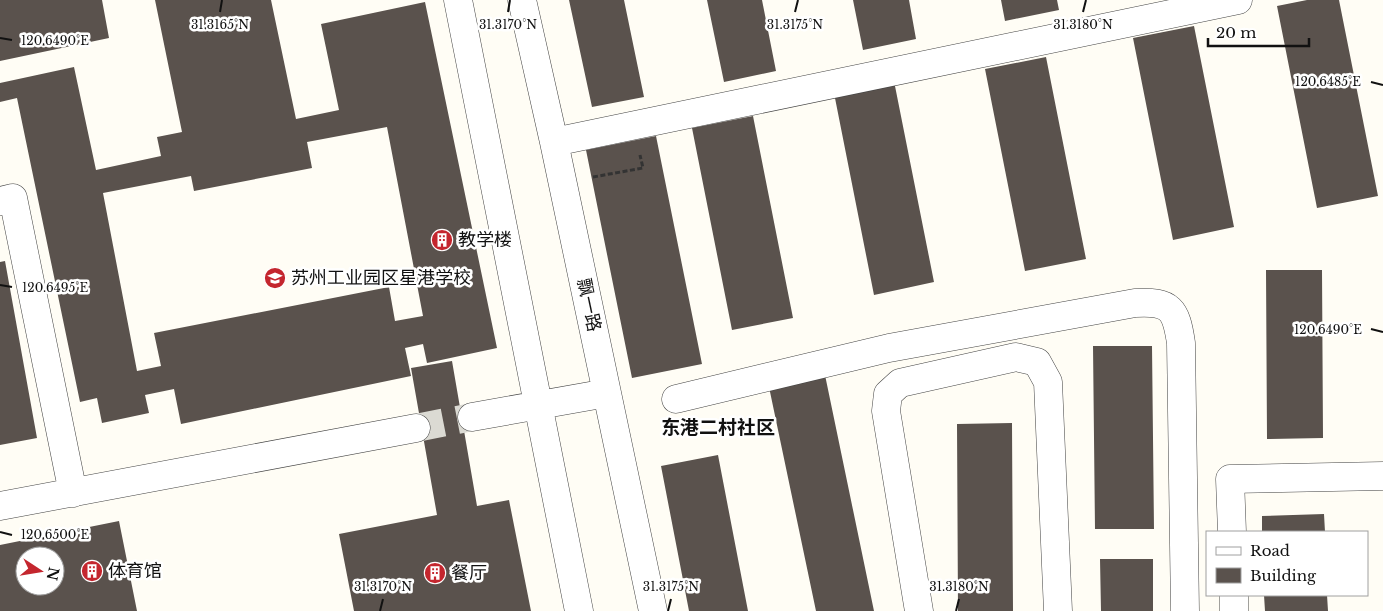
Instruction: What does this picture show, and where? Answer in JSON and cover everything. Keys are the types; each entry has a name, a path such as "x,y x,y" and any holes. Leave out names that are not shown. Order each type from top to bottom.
{"street":[{"path":"458,0 579,611"},
{"name":"飘一路","path":"522,0 554,142 653,611"},
{"path":"554,142 1238,0"},
{"path":"0,202 13,198 73,493"},
{"path":"676,400 889,348 1136,303 1155,302 1163,305 1170,308 1178,321 1181,343 1185,611"},
{"path":"919,611 886,411 888,394 900,383 1016,357 1037,362 1048,382 1058,611"},
{"path":"472,417 607,393"},
{"path":"0,506 416,428"},
{"path":"1232,531 1230,479 1383,476"},
{"path":"1234,596 1234,611"}],"path":[{"path":"562,182 643,168 633,125"}],"building":[{"path":"0,0 102,0 109,38 0,61"},
{"name":"教学楼","path":"155,0 271,0 296,119 339,110 321,24 425,2 497,348 427,363 423,344 405,348 411,376 181,424 174,389 145,395 149,413 102,423 97,398 80,402 17,98 0,102 0,83 74,67 96,170 161,156 157,137 182,132","holes":["387,127 423,316 395,321 389,287 154,333 161,366 137,371 103,193 191,176 194,191 312,168 307,142"]},
{"path":"569,0 624,0 644,97 592,107"},
{"path":"707,0 762,0 776,71 724,82"},
{"path":"853,0 909,0 916,39 863,50"},
{"path":"1001,0 1057,0 1059,10 1005,21"},
{"path":"1307,0 1339,0 1378,196 1317,208 1277,6"},
{"path":"1194,26 1234,227 1173,240 1133,38"},
{"path":"1046,57 1086,259 1025,271 985,69"},
{"path":"894,81 934,282 874,295 834,93"},
{"path":"753,116 793,318 732,330 692,128"},
{"path":"656,136 702,364 632,378 586,150"},
{"path":"5,261 37,438 0,445 0,262"},
{"path":"1266,270 1322,270 1323,438 1267,439"},
{"path":"1093,346 1152,346 1154,529 1095,529"},
{"name":"餐厅","path":"452,361 477,506 509,500 531,611 354,611 339,534 437,515 411,368"},
{"path":"825,375 874,611 816,611 769,387"},
{"path":"1012,423 1013,611 958,611 957,424"},
{"path":"718,455 748,611 689,611 661,466"},
{"path":"1324,514 1325,531 1262,531 1262,516"},
{"name":"体育馆","path":"119,521 137,611 0,611 0,545"},
{"path":"1100,559 1153,559 1153,611 1101,611"},
{"path":"1264,596 1327,596 1328,611 1265,611"}],"tunnel":[{"path":"416,428 472,417"}],"place":[{"name":"教学楼","path":"442,240"},
{"name":"苏州工业园区星港学校","path":"275,278"},
{"name":"体育馆","path":"92,571"},
{"name":"餐厅","path":"435,573"}],"district":[{"name":"东港二村社区","path":"718,427"}]}
